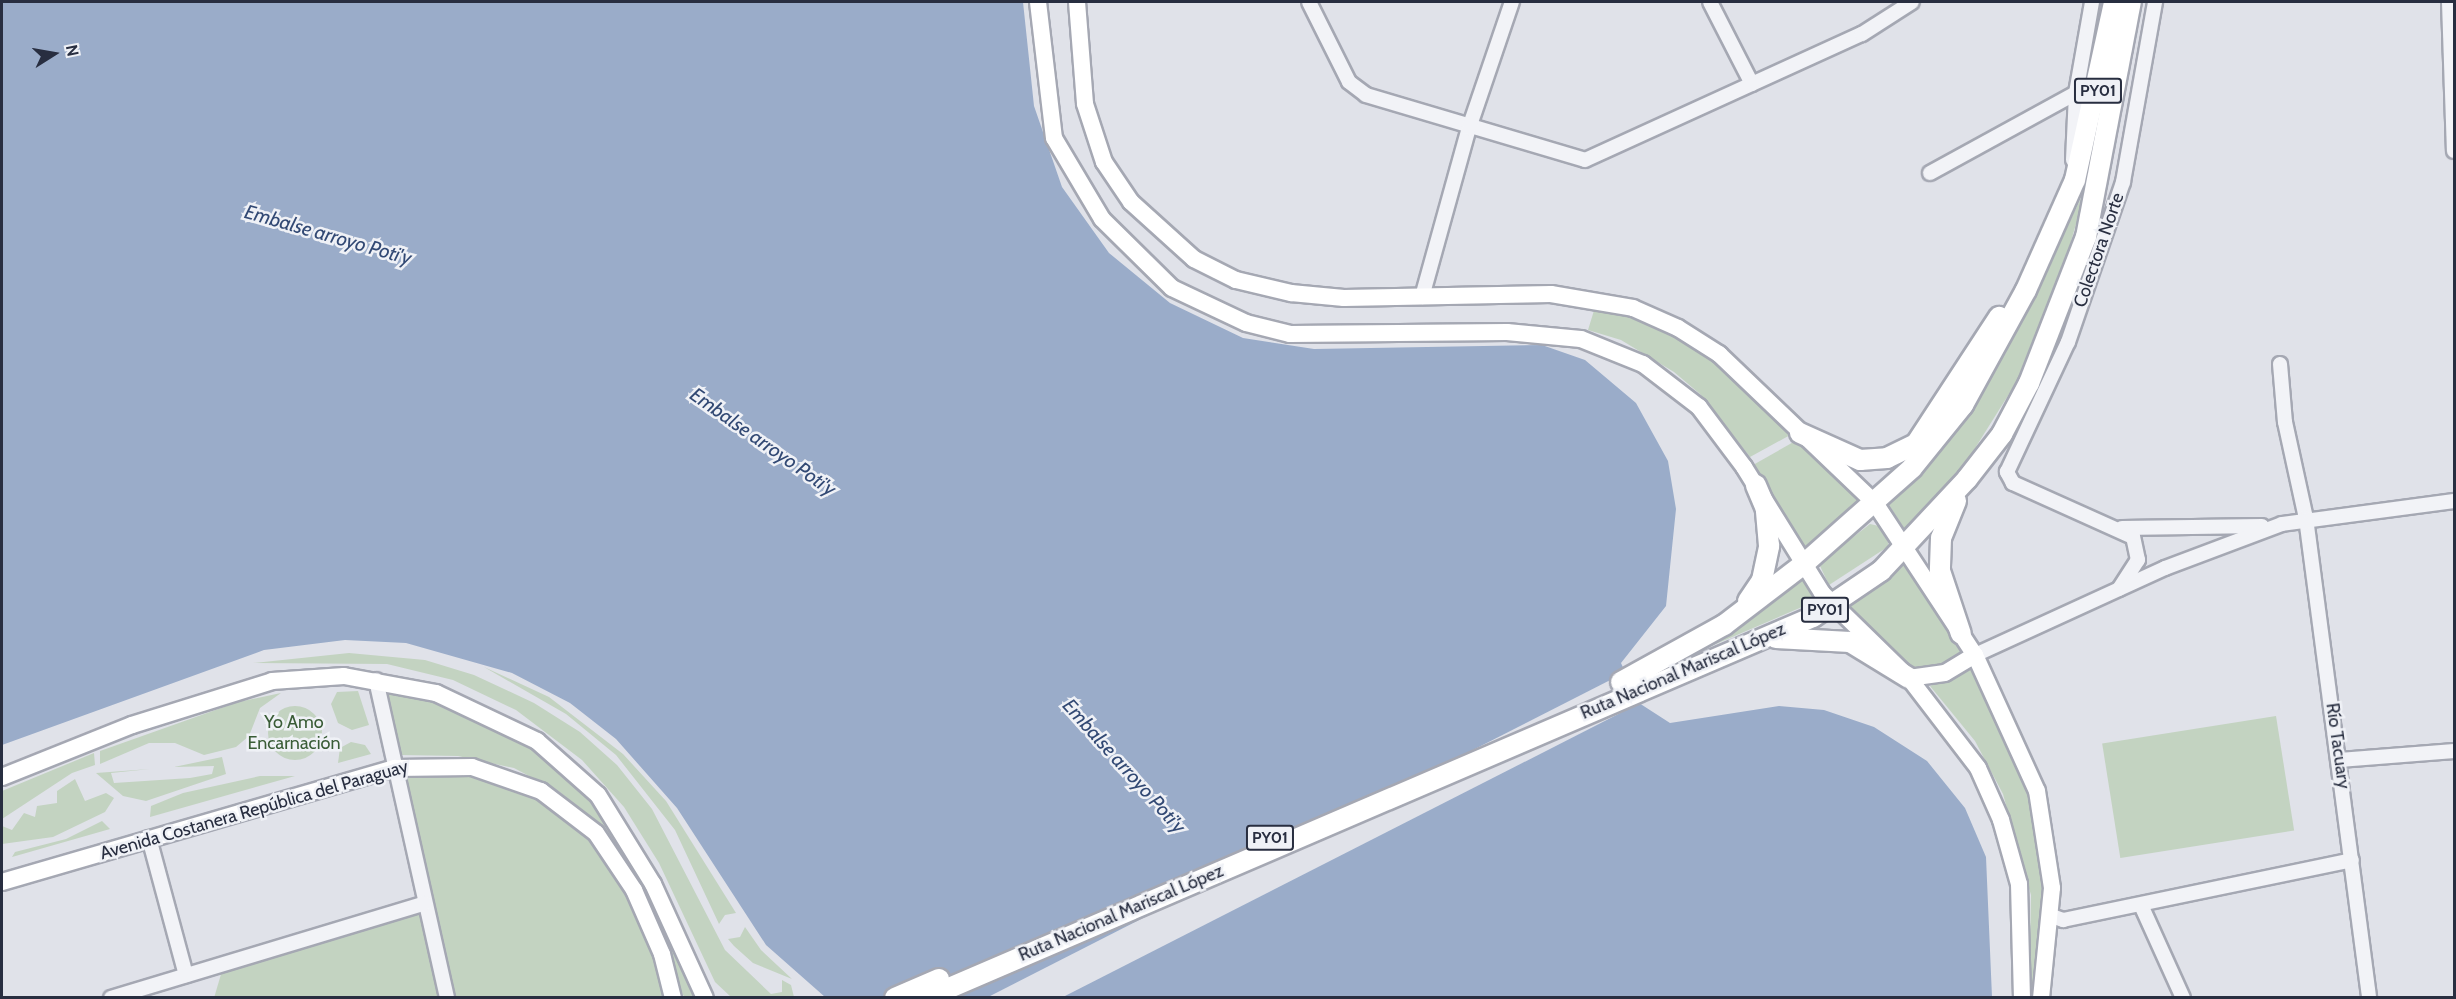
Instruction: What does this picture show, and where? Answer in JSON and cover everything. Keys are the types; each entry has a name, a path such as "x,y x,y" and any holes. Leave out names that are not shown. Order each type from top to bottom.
{"highway":[{"name":"Ruta Nacional Mariscal López","path":"926,998 1645,679 1724,625 1805,562 1875,503 1932,446 1963,405 2026,290 2075,180 2114,2"},
{"name":"Ruta Nacional Mariscal López","path":"895,998 1645,679 1757,639 1833,605 1906,547 1967,479 2002,434 2029,383 2072,282 2101,174 2131,2"},
{"path":"1800,433 1860,460 1887,458 1916,444 2003,310 2026,290"},
{"path":"1961,634 1944,590 1940,553 1946,521 1967,479"},
{"path":"1724,625 1755,590 1767,561 1769,527 1756,485"},
{"path":"1757,639 1813,637 1850,642 1909,678"}],"main road":[{"path":"1038,2 1054,138 1102,219 1172,288 1246,323 1290,334 1535,333 1622,352 1665,378 1699,406 1756,485 1805,562 1817,587 1909,678 1965,746 2001,820 2019,885 2022,998"},
{"path":"1077,2 1085,104 1094,136 1131,202 1178,247 1236,280 1292,293 1344,298 1572,295 1641,311 1719,354 1875,503 1893,524 1975,655 2037,791 2049,850 2052,916 2041,998"},
{"path":"1909,678 1945,673 1975,655"},
{"path":"2,777 240,688 315,675 376,680 436,693 511,725 578,775 628,838 705,998"},
{"name":"Avenida Costanera República del Paraguay","path":"2,882 395,768 448,765 497,772 541,791 579,818 611,852 634,890 662,954 673,998"}],"street":[{"path":"1309,2 1348,82 1366,95 1469,128 1585,160 1862,34 1912,2"},
{"path":"1422,297 1469,128 1512,2"},
{"path":"1710,2 1752,84"},
{"path":"2075,180 2076,93 2092,2"},
{"path":"2449,2 2454,151"},
{"path":"2127,24 2157,4"},
{"name":"Colectora Norte","path":"2122,528 2013,483 2007,472 2068,342 2122,182 2157,4"},
{"path":"1930,173 2076,93"},
{"name":"Río Tacuary","path":"2280,364 2285,422 2306,518 2340,760 2369,998"},
{"path":"1975,655 2119,589 2282,524 2306,518 2454,501"},
{"path":"2122,528 2282,524"},
{"path":"2119,589 2138,560 2133,537 2122,528"},
{"path":"376,680 447,998"},
{"path":"2340,760 2454,751"},
{"path":"149,838 186,975"},
{"path":"2052,916 2063,920 2352,860"},
{"path":"111,998 425,903"},
{"path":"2142,905 2183,998"}],"green space":[{"path":"2087,186 2052,307 2024,370 1947,493 1909,536 1889,505 1928,464 2005,354"},
{"path":"1596,304 1635,314 1710,354 1792,434 1750,457 1700,394 1674,372 1621,340 1588,330"},
{"path":"1797,440 1869,505 1805,554 1753,465"},
{"path":"1870,524 1883,527 1889,546 1829,585 1820,566 1825,559"},
{"path":"1908,554 1966,652 1929,672 1915,672 1841,606"},
{"path":"1802,577 1816,601 1709,647"},
{"path":"349,653 425,660 474,675 534,703 580,732 617,765 652,809 725,950 771,994 782,992 782,980 791,985 794,997 731,997 715,982 659,863 624,807 582,760 516,710 453,680 387,664 253,663"},
{"path":"484,667 549,697 623,754 666,801 736,913 725,915 719,924 675,830 616,755 566,714"},
{"path":"1972,667 2034,802 2045,866 2035,997 2029,997 2031,895 2003,794 1975,741 1930,686"},
{"path":"358,691 369,725 352,730 338,723 331,704 337,692"},
{"path":"390,691 432,697 529,744 582,790 642,879 695,997 684,997 635,876 595,821 561,793 514,768 458,756 401,755 386,697"},
{"path":"281,693 260,708 249,736 236,747 204,755 175,743 149,743 100,764 100,751 238,702"},
{"name":"Yo Amo Encarnación","path":"295,706 305,708 314,714 320,723 322,733 320,743 314,752 305,758 295,760 285,758 276,752 270,743 268,733 270,723 276,714 285,708"},
{"path":"2276,716 2294,831 2120,858 2102,744"},
{"path":"351,742 365,745 371,754 338,763 340,748"},
{"path":"94,753 95,765 72,773 2,819 2,791"},
{"path":"222,757 226,774 146,801 123,796 96,773 150,769 111,773 114,783 190,778 212,774 214,766 174,767"},
{"path":"395,768 517,780 611,852 673,997 449,997"},
{"path":"260,776 295,776 150,817 151,806 183,793"},
{"path":"75,779 85,801 106,793 114,798 105,812 53,837 2,844 2,826 12,830 24,813 35,817 37,806 57,803 57,791"},
{"path":"102,821 110,829 12,857 15,852 66,839"},
{"path":"425,903 442,998 214,998 224,964"},
{"path":"745,927 761,950 792,979 753,963 734,946 728,939 740,937"}],"water":[{"name":"Embalse arroyo Poti'y","path":"2,2 1023,2 1034,106 1062,187 1109,253 1170,303 1243,338 1314,349 1542,345 1585,360 1636,403 1668,461 1676,509 1666,606 1621,663 1639,703 1670,723 1779,706 1824,710 1874,727 1927,761 1965,808 1986,857 1992,997 825,997 766,945 677,808 616,739 570,703 512,673 406,643 345,640 264,650 2,745"}],"pier":[{"path":"1626,672 1641,702 1061,998 986,998"}]}
